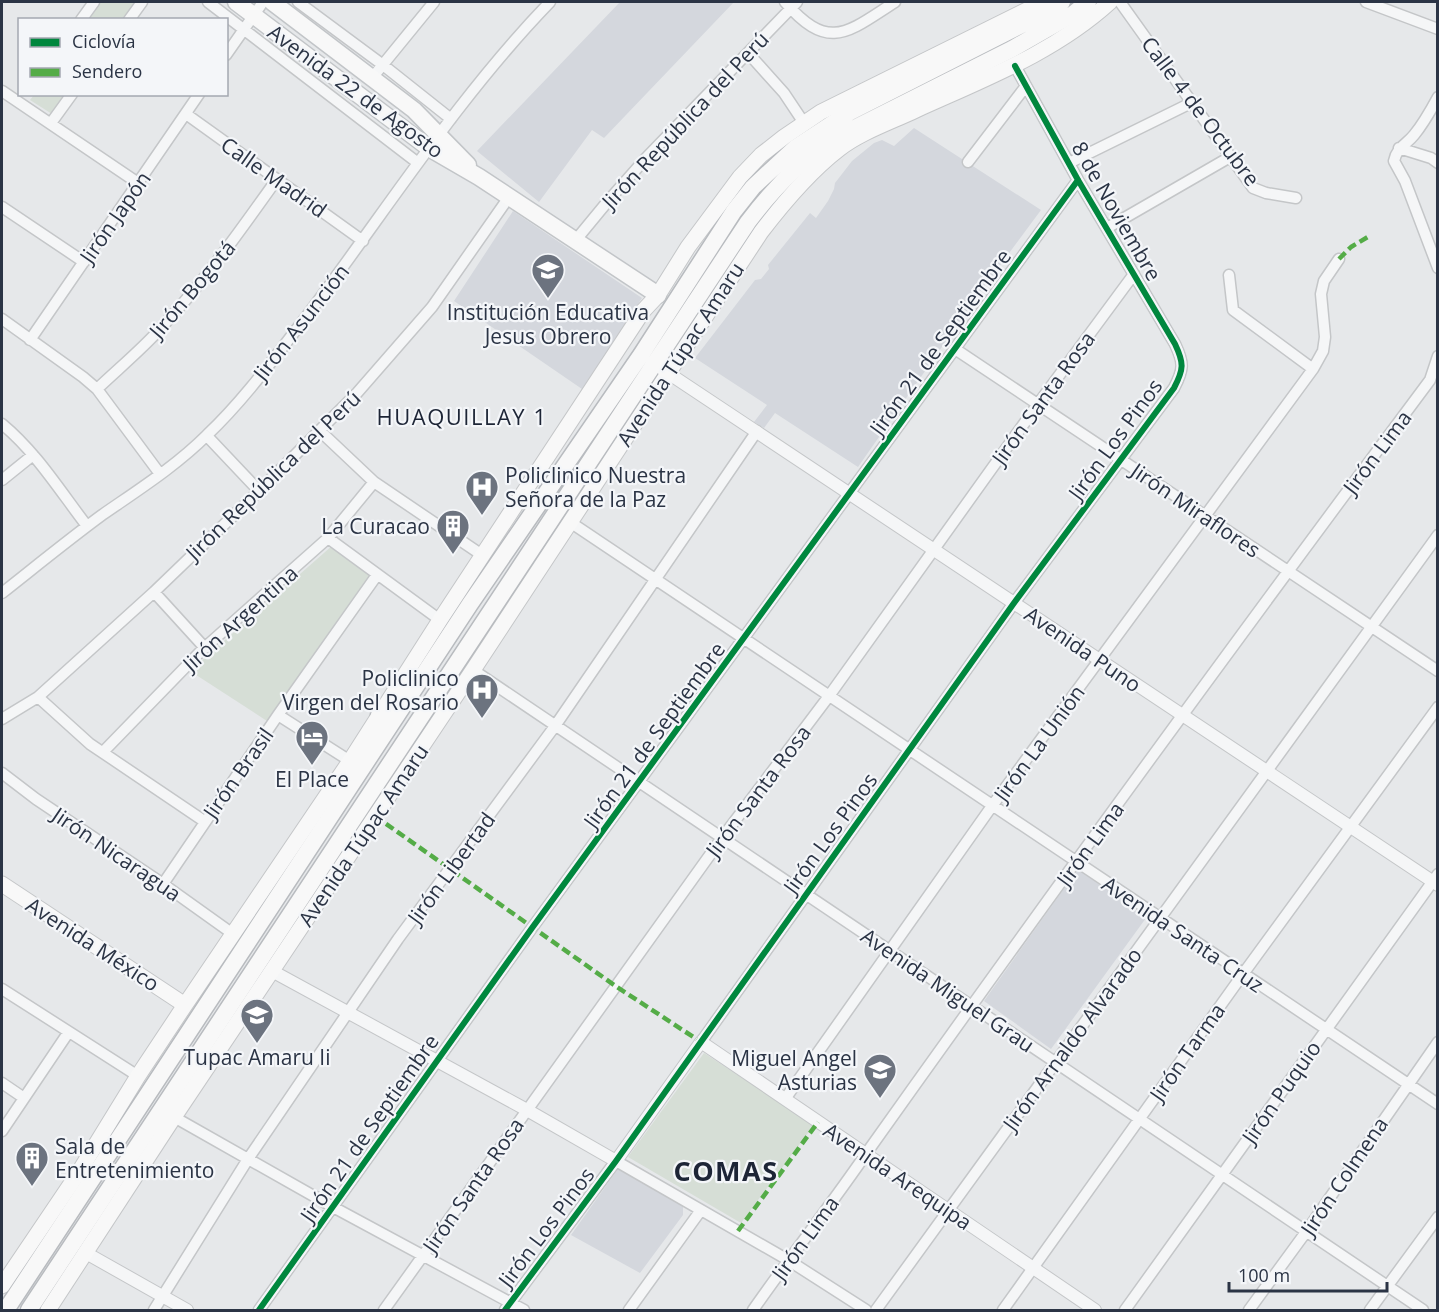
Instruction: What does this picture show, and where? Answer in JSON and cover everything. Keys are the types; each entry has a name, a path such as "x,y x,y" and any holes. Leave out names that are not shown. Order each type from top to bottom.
{"main road":[{"name":"Avenida 22 de Agosto","path":"236,2 429,148 509,196 658,295"},
{"name":"Avenida 22 de Agosto","path":"272,2 378,72 479,177"},
{"path":"2,1286 79,1172 185,1005 350,761 643,311 658,295 688,247 740,177 761,154 821,112 1043,2"},
{"name":"Avenida Túpac Amaru","path":"48,1311 174,1117 570,522 734,211 753,187 795,148 850,112 1041,15 1062,2"},
{"name":"Avenida Túpac Amaru","path":"29,1311 766,198 807,157 831,140 1012,49 1073,14 1088,2"},
{"name":"Avenida Túpac Amaru","path":"6,1311 470,604 779,208 840,148 868,132 1016,66 1068,35 1110,2"},
{"path":"379,715 399,694 460,609 470,604"},
{"name":"Avenida México","path":"2,884 185,1005"}],"street":[{"path":"82,18 94,2"},
{"path":"130,18 142,2"},
{"name":"Avenida 22 de Agosto","path":"208,2 254,15 418,163"},
{"name":"Avenida 22 de Agosto","path":"298,2 378,72 451,119"},
{"path":"378,72 434,2"},
{"name":"Jirón Asunción","path":"2,593 207,436 273,359 363,241 451,119 501,56 550,2"},
{"path":"791,4 807,23 821,31 839,34 849,31 893,2"},
{"name":"Calle 4 de Octubre","path":"1120,2 1253,188 1266,193 1296,198"},
{"path":"1366,2 1437,26"},
{"name":"Jirón República del Perú","path":"575,241 647,158 748,53 791,4"},
{"path":"228,52 254,15"},
{"path":"748,53 784,93 804,123"},
{"name":"8 de Noviembre","path":"1016,66 1078,180 1175,344 1183,361 1181,374"},
{"path":"969,162 1026,86"},
{"path":"2,91 22,99 51,123 138,183"},
{"path":"51,123 71,96"},
{"name":"Jirón Japón","path":"30,340 198,96"},
{"path":"1437,97 1434,112 1399,148 1394,161 1417,210 1437,268"},
{"path":"1069,163 1193,102"},
{"name":"Calle Madrid","path":"186,114 363,241"},
{"path":"1399,148 1431,158 1437,163"},
{"path":"1107,228 1230,157"},
{"name":"Jirón Bogotá","path":"97,389 159,330 187,299 225,252 277,179"},
{"name":"Jirón 21 de Septiembre","path":"259,1311 436,1061 1078,180"},
{"name":"Jirón República del Perú","path":"2,719 38,697 154,592 260,491 357,393 432,307 509,196"},
{"path":"2,207 84,262"},
{"name":"Jirón La Unión","path":"785,1099 992,806 1313,369 1323,351 1325,337 1322,294 1324,281 1339,259"},
{"name":"Jirón Santa Rosa","path":"384,1311 722,838 829,696 1134,274"},
{"path":"1229,275 1233,310 1313,369"},
{"path":"2,319 97,389 160,474"},
{"name":"Jirón Miraflores","path":"955,349 1437,671"},
{"path":"1434,384 1437,356"},
{"name":"Avenida Puno","path":"655,364 1350,827 1436,880"},
{"name":"Jirón Los Pinos","path":"508,1307 616,1161 1014,603 1174,388 1181,374"},
{"name":"Jirón Lima","path":"753,1311 970,1006 1288,571 1434,384"},
{"path":"2,424 33,455 87,526"},
{"path":"320,431 374,482 482,555"},
{"name":"Jirón Libertad","path":"154,1311 248,1159 348,1013 424,904 555,726 757,431"},
{"path":"207,436 260,491"},
{"path":"2,480 33,455"},
{"name":"Jirón Argentina","path":"103,752 205,648 328,538 374,482"},
{"name":"Avenida Santa Cruz","path":"570,522 1437,1104"},
{"name":"Jirón Arnaldo Alvarado","path":"876,1311 1266,770 1372,628 1437,535"},
{"path":"328,538 440,620"},
{"name":"Jirón Brasil","path":"163,884 204,820 377,575"},
{"path":"154,592 205,648"},
{"name":"Avenida Miguel Grau","path":"472,670 1423,1311"},
{"path":"38,697 90,744 204,820"},
{"name":"Jirón Tarma","path":"1003,1311 1437,707"},
{"path":"278,715 350,761"},
{"name":"Jirón Nicaragua","path":"2,773 36,799 233,934"},
{"name":"Jirón Puquio","path":"1125,1311 1326,1029 1436,880"},
{"path":"272,971 527,1110 788,1260 866,1311"},
{"path":"2,989 138,1076"},
{"path":"2,1131 68,1033"},
{"name":"Avenida Arequipa","path":"701,1042 1095,1311"},
{"name":"Jirón Colmena","path":"1249,1311 1437,1042"},
{"path":"2,1083 24,1098"},
{"path":"174,1117 424,1256 508,1307 524,1311"},
{"path":"629,1311 701,1210"},
{"path":"1370,1311 1437,1216"},
{"path":"86,1253 187,1311"}],"shaded area":[{"path":"101,2 135,2 123,18 89,18"},
{"path":"620,2 734,2 604,138 592,130 539,202 477,151"},
{"path":"33,96 65,96 52,114 30,100"},
{"path":"914,128 1041,210 981,291 858,467 775,413 764,428 754,422 767,405 695,358 755,280 761,279 769,269 768,265 810,213 816,218 828,201 835,183 852,161 874,143 882,140 894,146"},
{"name":"Institución Educativa Jesus Obrero","path":"513,211 642,298 582,389 454,301"},
{"path":"333,545 371,576 267,721 190,671"},
{"path":"1078,869 1146,918 1051,1049 984,1001"},
{"path":"704,1053 814,1125 741,1223 628,1157"},
{"path":"618,1169 683,1204 683,1215 640,1273 571,1235"}],"marked path":[{"path":"1339,259 1351,247 1371,235"},
{"path":"375,816 617,987 701,1042"},
{"path":"738,1231 818,1122"}],"cycle path":[{"path":"505,1310 616,1161 1014,603 1174,388 1180,376 1182,366 1175,344 1078,180 1015,66"},
{"path":"259,1310 532,928 1078,180"}],"place":[{"name":"Institución Educativa Jesus Obrero","path":"548,299"},
{"name":"Policlinico Nuestra Señora de la Paz","path":"482,516"},
{"name":"La Curacao","path":"453,555"},
{"name":"Policlinico Virgen del Rosario","path":"482,719"},
{"name":"El Place","path":"312,766"},
{"name":"Tupac Amaru Ii","path":"257,1044"},
{"name":"Miguel Angel Asturias","path":"880,1099"},
{"name":"Sala de Entretenimiento","path":"32,1187"}],"district":[{"name":"HUAQUILLAY 1","path":"462,416"},
{"name":"COMAS","path":"726,1170"}]}
